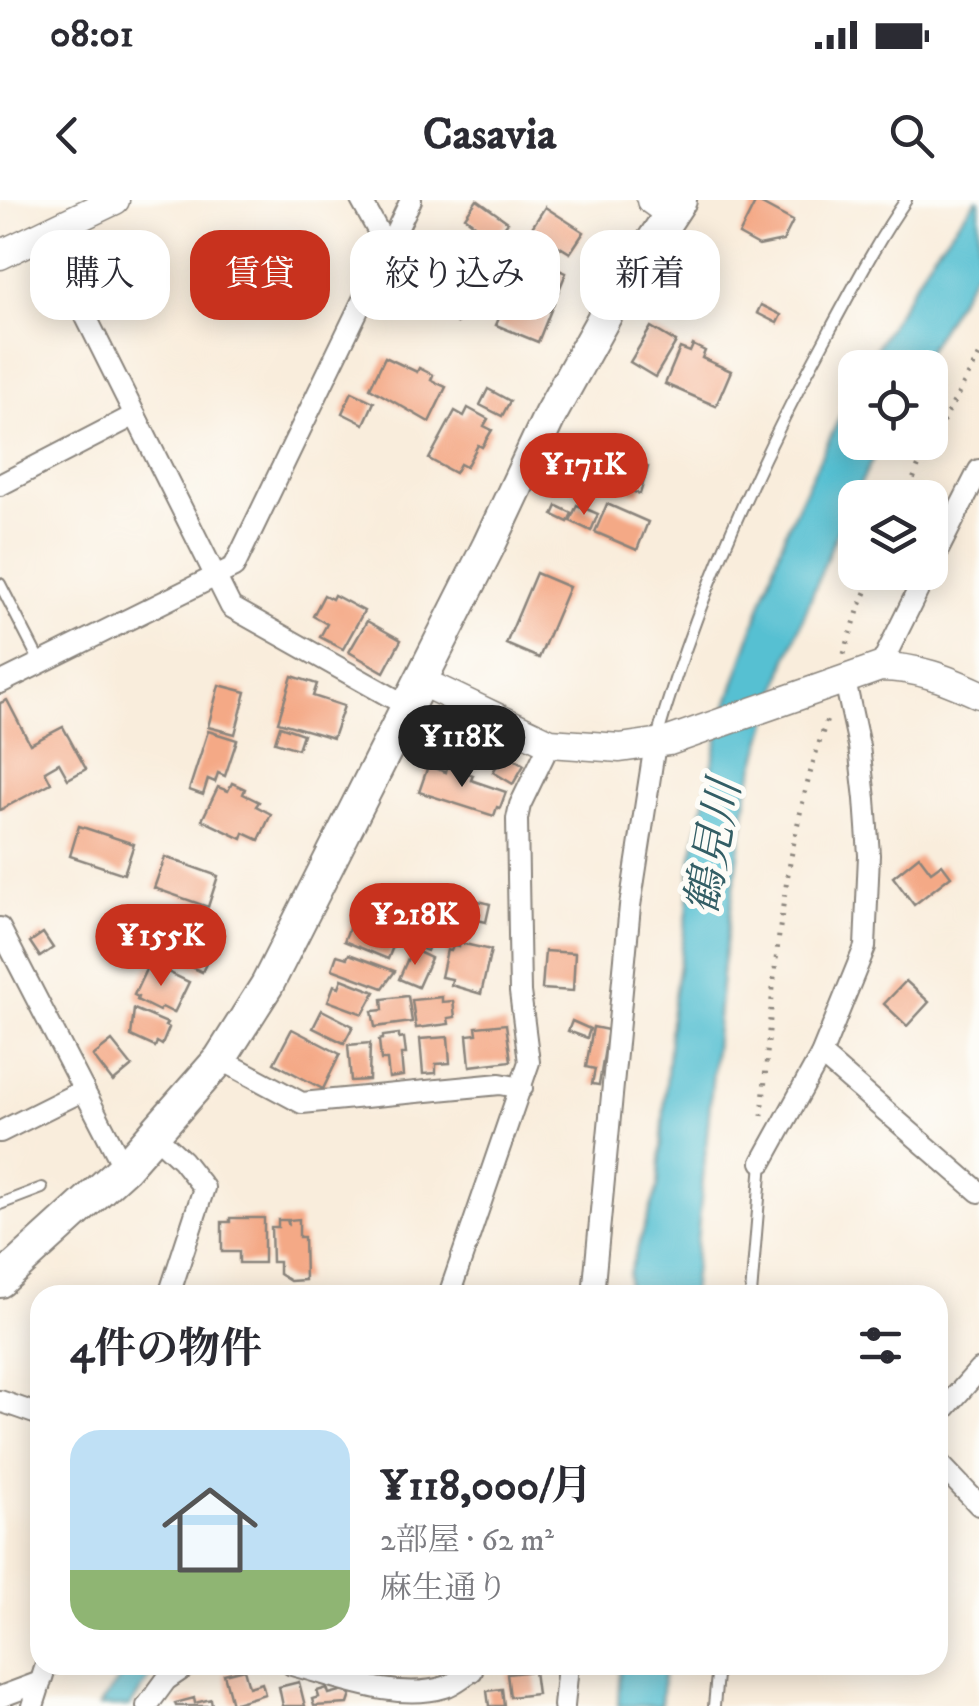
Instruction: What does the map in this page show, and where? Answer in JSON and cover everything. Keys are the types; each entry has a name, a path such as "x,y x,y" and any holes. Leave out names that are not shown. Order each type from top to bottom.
{"main road":[{"path":"0,1282 155,1135 220,1059 267,985 550,415 667,204"}],"street":[{"path":"52,230 115,200"},
{"path":"361,200 378,230"},
{"path":"397,230 411,200"},
{"path":"0,255 30,241"},
{"path":"87,320 231,607 414,694 550,743 595,748 662,742 833,692 880,668 905,667 979,694"},
{"path":"0,683 234,567 354,320"},
{"path":"0,485 135,415"},
{"path":"948,530 979,470"},
{"path":"880,668 918,590"},
{"path":"762,1162 821,1055 866,948 868,854 859,746 833,692"},
{"path":"593,1285 630,906 662,742"},
{"path":"453,1285 529,1062 520,992 517,819 550,743"},
{"path":"0,928 124,1168"},
{"path":"821,1055 979,1192"},
{"path":"220,1059 302,1103 500,1084 522,1088"},
{"path":"0,1132 84,1090"},
{"path":"155,1135 204,1188 172,1285"},
{"path":"948,1405 979,1370"},
{"path":"0,1401 30,1412"},
{"path":"948,1472 979,1504"},
{"path":"0,1697 41,1675"},
{"path":"33,1706 43,1675"},
{"path":"154,1702 166,1680 173,1675"},
{"path":"317,1675 370,1696 448,1686 464,1675"},
{"path":"564,1706 567,1675"}],"lane":[{"path":"662,742 665,708 762,460 854,286 906,200"},
{"path":"0,584 40,662"},
{"path":"751,1285 762,1162"},
{"path":"0,1204 42,1188"},
{"path":"714,1706 717,1675"}],"path":[{"path":"913,480 979,356"},
{"path":"762,1118 776,938 788,868 810,766 866,590"}],"water":[{"path":"979,200 979,265 928,350 875,350 932,255"},
{"name":"鶴見川","path":"838,421 838,460 872,460 862,480 838,480 838,530 786,661 748,790 723,964 693,1285 628,1285 658,1187 672,1010 692,856 723,717 787,528"},
{"path":"122,1675 152,1675 130,1706 99,1706"},
{"path":"620,1675 663,1675 661,1706 618,1706"}],"building":[{"path":"477,200 508,222 502,230 481,230 465,217"},
{"path":"756,201 793,221 783,241 759,246 739,235"},
{"path":"545,207 581,230 570,253 560,247 560,230 531,229"},
{"path":"761,305 781,315 777,323 757,313"},
{"path":"498,320 547,320 538,342 496,325"},
{"path":"651,327 676,342 655,377 630,362"},
{"path":"693,345 705,351 702,358 731,371 716,406 665,384 680,348 690,352"},
{"path":"385,357 417,372 419,368 446,387 429,422 370,388"},
{"path":"488,389 510,401 502,416 480,405"},
{"path":"352,392 374,402 364,424 342,413"},
{"path":"468,408 488,419 484,426 492,430 466,467 460,464 455,473 429,459 455,411 464,416"},
{"path":"588,448 615,456 616,449 629,453 626,461 648,467 640,494 580,475"},
{"path":"607,504 648,522 637,550 595,532"},
{"path":"577,505 598,514 591,531 570,521"},
{"path":"557,506 572,513 568,522 553,515"},
{"path":"536,573 569,587 539,658 506,644"},
{"path":"324,595 332,599 334,595 364,611 343,649 320,637 327,624 313,616"},
{"path":"367,621 401,640 384,672 349,652"},
{"path":"292,676 317,684 313,696 344,706 333,738 278,722"},
{"path":"219,685 246,692 235,734 208,727"},
{"path":"7,700 30,744 63,727 86,769 68,779 59,763 45,771 51,783 0,810 0,703"},
{"path":"280,726 303,734 298,749 275,742"},
{"path":"208,731 237,740 225,776 218,773 215,782 208,779 203,795 189,790"},
{"path":"504,753 524,765 513,784 493,772"},
{"path":"428,766 473,775 471,780 506,792 500,808 494,816 419,792"},
{"path":"232,783 245,789 243,794 271,814 259,840 244,833 242,839 202,820 218,787 228,791"},
{"path":"79,826 134,844 124,874 70,856"},
{"path":"919,856 931,872 942,864 951,876 914,905 893,877"},
{"path":"165,857 218,876 208,907 154,888"},
{"path":"444,892 490,904 486,922 440,911"},
{"path":"356,911 400,929 388,959 344,941"},
{"path":"158,916 216,943 202,972 145,945"},
{"path":"421,927 435,932 427,951 414,946"},
{"path":"43,933 53,948 40,957 30,942"},
{"path":"460,943 491,950 481,994 451,985 452,979 441,977 447,950 459,947"},
{"path":"412,949 431,958 418,987 399,979"},
{"path":"545,951 575,953 573,991 542,989"},
{"path":"349,954 395,971 383,988 332,969 337,955 347,958"},
{"path":"149,963 189,982 174,1013 162,1007 159,1011 134,995"},
{"path":"342,979 375,992 363,1014 328,1001 334,985 339,987"},
{"path":"906,981 929,1002 907,1026 884,1004"},
{"path":"408,996 412,1022 375,1027 372,1011 383,1010 382,999"},
{"path":"442,997 442,1002 453,1001 455,1017 448,1018 449,1024 416,1028 412,1000"},
{"path":"134,1009 167,1023 169,1028 162,1045 157,1042 155,1047 131,1036"},
{"path":"322,1010 353,1026 344,1043 313,1028"},
{"path":"572,1021 590,1029 587,1038 568,1031"},
{"path":"506,1024 511,1061 470,1066 467,1035 477,1034 476,1027"},
{"path":"593,1027 608,1030 599,1085 592,1084 595,1069 586,1067"},
{"path":"292,1029 340,1054 323,1089 274,1063"},
{"path":"399,1034 399,1039 404,1038 406,1054 401,1054 403,1076 389,1078 387,1060 381,1060 379,1040"},
{"path":"448,1037 450,1063 436,1064 436,1073 423,1074 420,1039"},
{"path":"112,1041 132,1066 113,1082 93,1056"},
{"path":"370,1043 369,1080 351,1081 348,1045"},
{"path":"230,1218 264,1218 264,1263 239,1263 239,1252 222,1252 222,1222 230,1222"},
{"path":"299,1219 299,1237 304,1237 305,1280 290,1281 279,1274 279,1262 272,1262 271,1227 278,1227 278,1220 287,1220 289,1226 288,1220"},
{"path":"224,1675 246,1675 249,1687 262,1683 265,1694 232,1704"},
{"path":"507,1675 535,1675 537,1694 510,1697"},
{"path":"299,1682 305,1706 283,1706 279,1687"},
{"path":"327,1688 329,1694 344,1690 351,1695 348,1704 314,1706 312,1699 319,1697 317,1691"},
{"path":"502,1689 504,1706 489,1706 487,1691"},
{"path":"194,1698 195,1703 211,1699 212,1706 176,1706 175,1703"}]}
